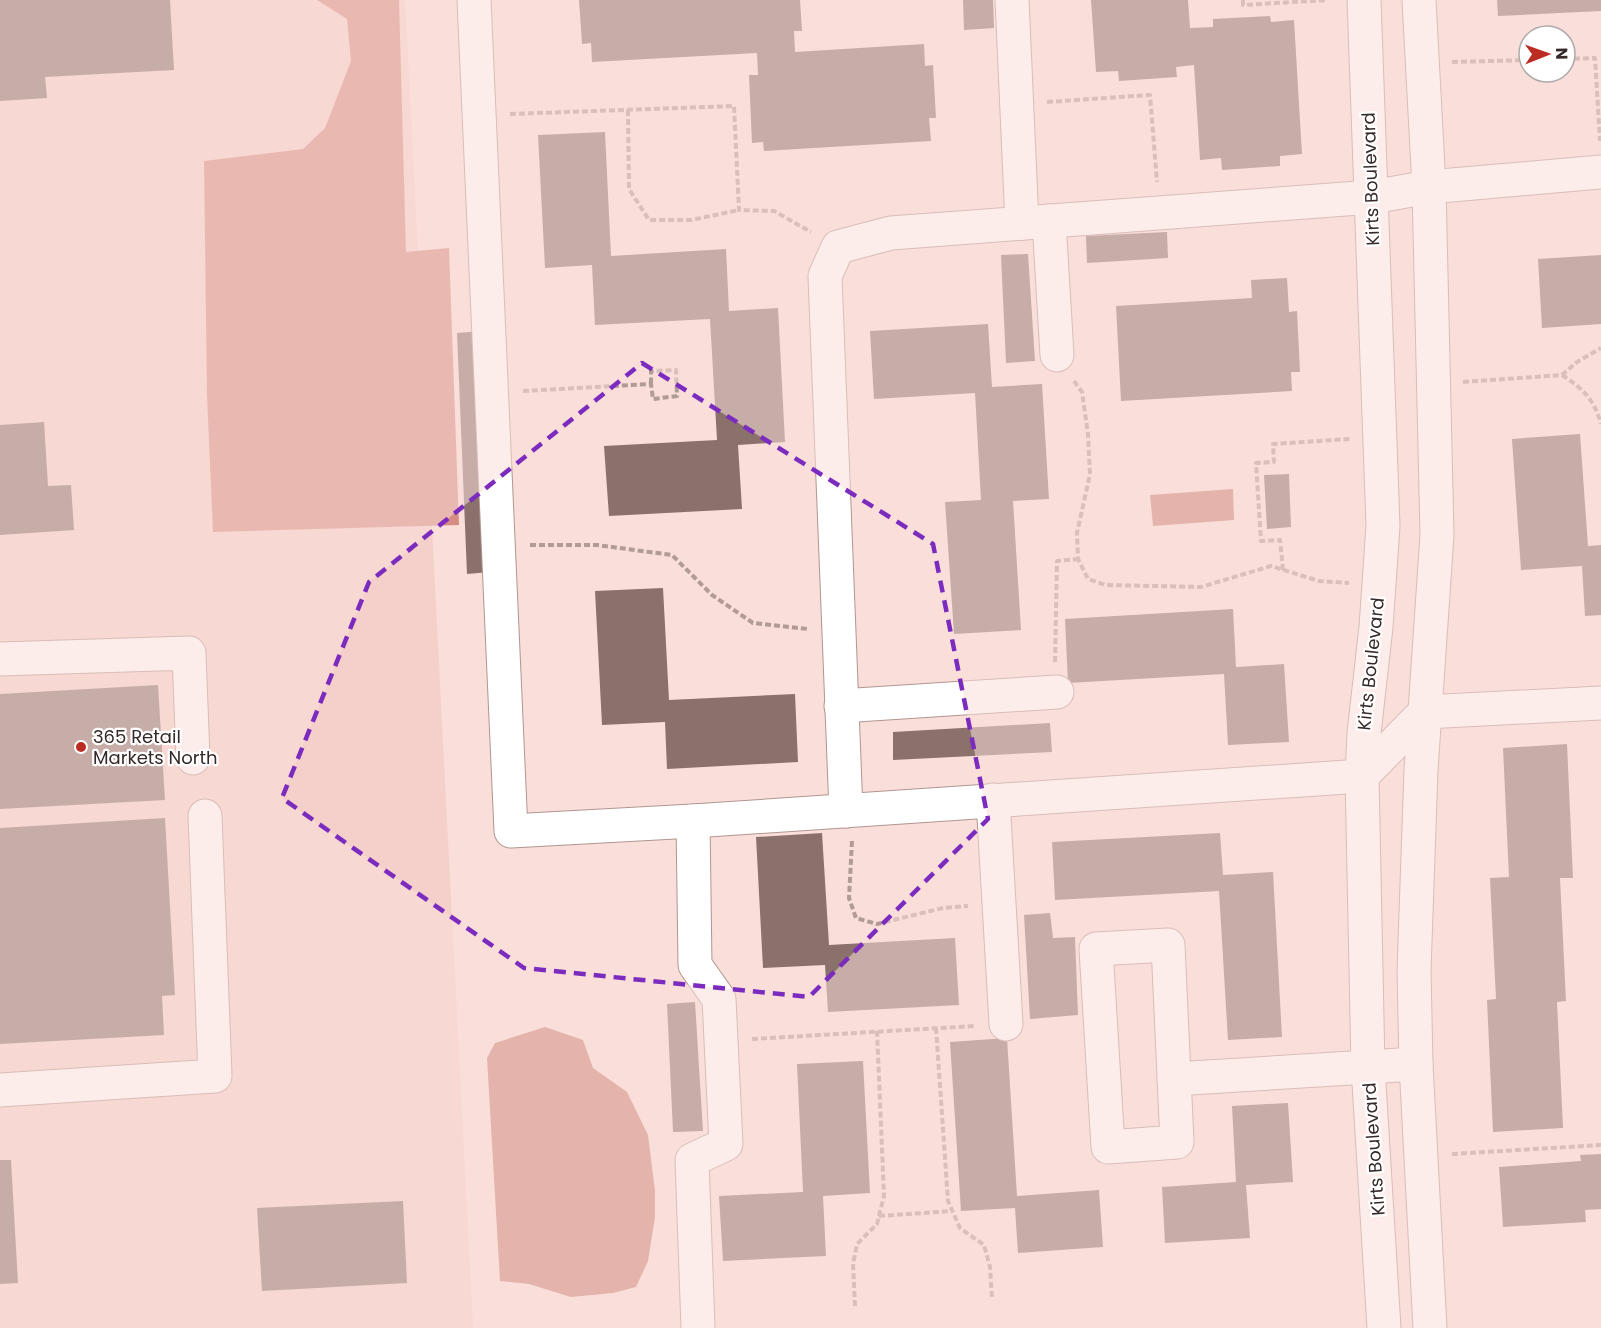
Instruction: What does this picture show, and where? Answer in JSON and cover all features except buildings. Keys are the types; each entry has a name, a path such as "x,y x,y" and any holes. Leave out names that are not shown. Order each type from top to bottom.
{"street":[{"path":"474,0 511,831 1362,776 1425,712 1601,703"},
{"path":"1012,0 1017,105 1058,355"},
{"name":"Kirts Boulevard","path":"1364,0 1383,526 1362,776 1368,1067 1384,1328"},
{"path":"1419,0 1429,187 1437,535 1425,712 1414,971 1416,1064 1430,1328"},
{"path":"848,810 841,706 825,276 838,247 891,232 1372,197 1601,157"},
{"path":"0,659 189,652 193,758"},
{"path":"841,706 1057,692"},
{"path":"993,800 1006,1024"},
{"path":"0,1090 215,1076 205,816"},
{"path":"693,821 694,964 719,999 726,1144 692,1160 698,1328"},
{"path":"1168,945 1174,1079 1177,1142 1108,1147 1096,949 1168,945"},
{"path":"1174,1079 1416,1064"}],"path":[{"path":"1243,0 1243,5 1328,0"},
{"path":"1577,59 1595,58 1601,157"},
{"path":"1448,62 1517,60"},
{"path":"1017,105 1150,95 1160,212"},
{"path":"480,116 734,106 739,210"},
{"path":"628,110 629,189 649,220 691,220 739,210 774,211 838,247"},
{"path":"1562,375 1577,362 1601,348"},
{"path":"1058,355 1082,392 1088,434 1090,474 1077,532 1078,559 1088,579 1106,585 1201,587 1271,566 1319,581 1344,584 1355,582"},
{"path":"676,370 677,396 653,399 651,384 651,371 676,370"},
{"path":"1462,382 1562,375 1579,386 1596,406 1601,424"},
{"path":"492,393 651,384"},
{"path":"1283,570 1280,540 1261,541 1256,463 1274,462 1273,444 1353,439"},
{"path":"499,545 597,545 672,555 712,595 753,623 803,629 838,628"},
{"path":"1057,692 1054,652 1057,561 1078,559"},
{"path":"848,810 852,866 849,898 856,918 877,924 943,908 999,904"},
{"path":"722,1041 1006,1024"},
{"path":"936,1028 948,1201 960,1228 984,1245 990,1267 992,1298"},
{"path":"855,1306 853,1263 857,1244 877,1224 884,1196 877,1032"},
{"path":"1447,1154 1601,1145"},
{"path":"879,1216 952,1211"}],"highlighted area":[{"path":"642,363 933,544 988,819 809,997 524,968 282,798 369,582"}],"shaded area":[{"path":"0,0 405,0 473,1328 0,1328"},
{"path":"317,0 399,0 406,252 449,248 459,525 213,532 207,395 204,161 303,149 325,128 351,61 347,19"},
{"path":"1233,489 1234,520 1153,526 1150,495"},
{"path":"545,1027 583,1040 593,1068 627,1092 648,1135 655,1191 655,1217 648,1261 636,1287 613,1293 571,1297 529,1284 500,1281 487,1058 495,1043"}],"place":[{"name":"365 Retail Markets North","path":"81,747"}]}
